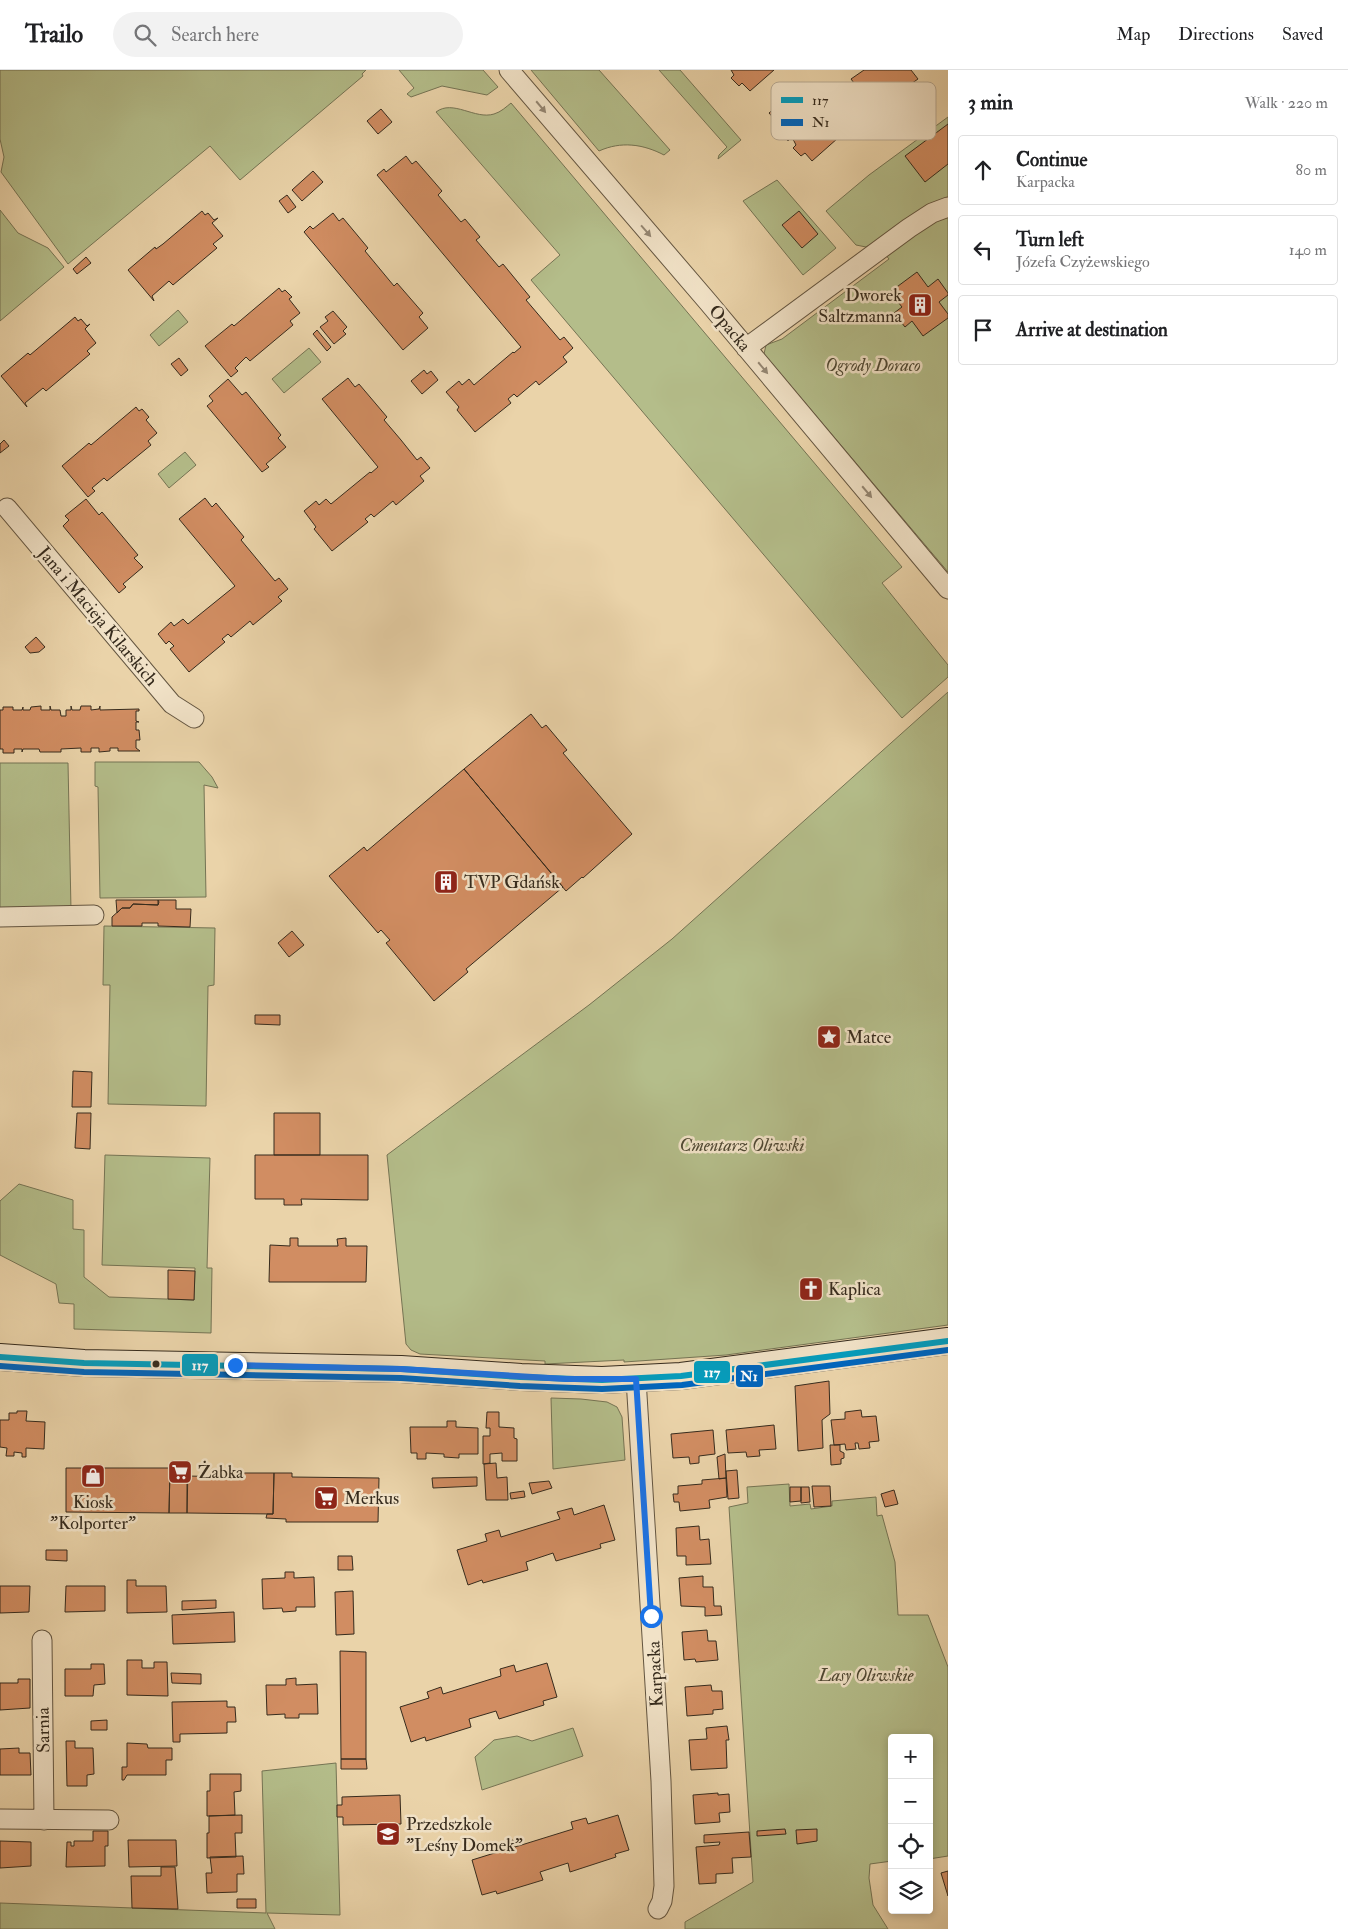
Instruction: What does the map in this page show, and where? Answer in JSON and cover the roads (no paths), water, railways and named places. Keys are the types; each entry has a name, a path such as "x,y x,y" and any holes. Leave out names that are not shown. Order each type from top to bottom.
{"street":[{"name":"Opacka","path":"509,70 948,589"},
{"path":"746,348 909,228 932,213 948,206"},
{"name":"Jana i Macieja Kilarskich","path":"7,508 172,704 194,718"},
{"path":"0,917 94,915"},
{"path":"0,1357 84,1362 401,1369 566,1379 636,1379 681,1376 948,1341"},
{"name":"Karpacka","path":"636,1379 661,1781 664,1886 662,1901 658,1909"},
{"name":"Sarnia","path":"42,1640 44,1820"},
{"path":"0,1819 109,1820"}],"place":[{"name":"Dworek Saltzmanna","path":"920,305"},
{"name":"TVP Gdańsk","path":"446,882"},
{"name":"Matce","path":"829,1037"},
{"name":"Kaplica","path":"811,1289"},
{"name":"Żabka","path":"180,1472"},
{"name":"Kiosk \"Kolporter\"","path":"93,1476"},
{"name":"Merkus","path":"326,1498"},
{"name":"Przedszkole \"Leśny Domek\"","path":"388,1834"}],"park label":[{"name":"Ogrody Doraco","path":"873,365"},
{"name":"Cmentarz Oliwski","path":"742,1145"},
{"name":"Lasy Oliwskie","path":"866,1675"}]}
